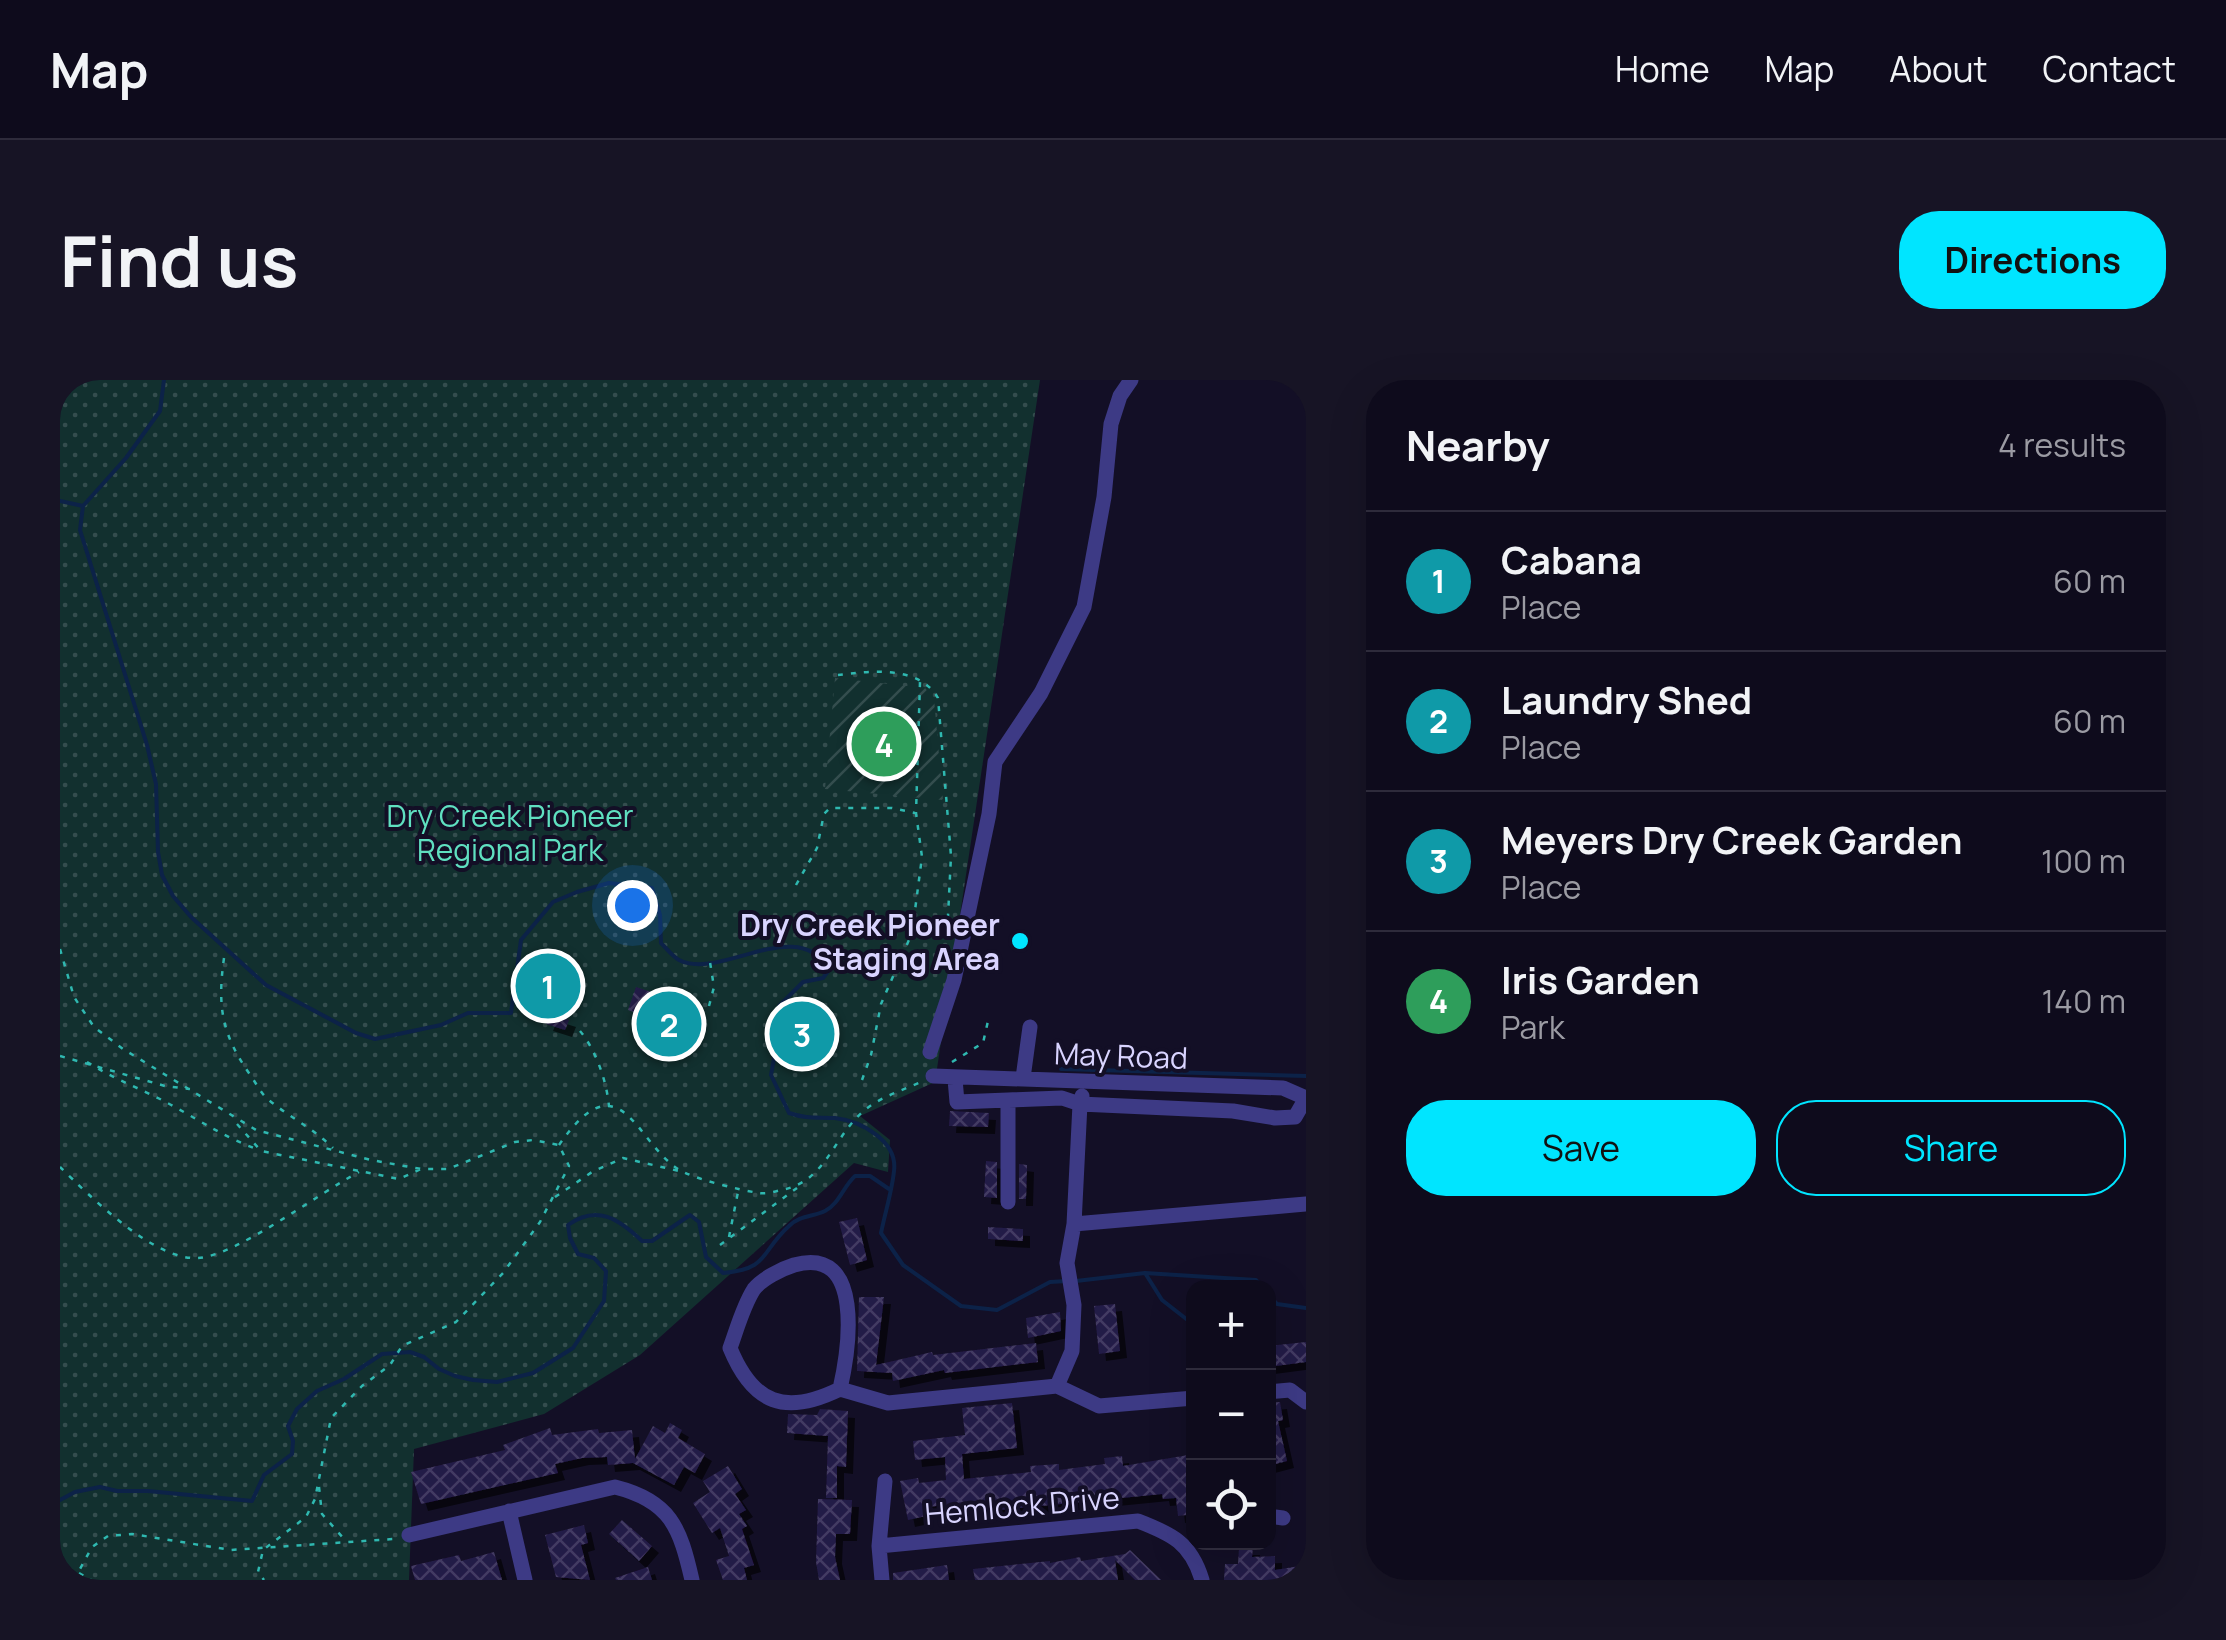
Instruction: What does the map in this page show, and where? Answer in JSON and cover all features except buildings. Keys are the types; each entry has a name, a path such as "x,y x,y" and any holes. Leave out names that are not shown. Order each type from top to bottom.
{"street":[{"path":"930,1052 954,980 989,814 995,762 1040,693 1084,606 1104,497 1111,424 1120,396 1132,380"},
{"path":"1023,1078 1030,1027"},
{"name":"May Road","path":"933,1076 1282,1088 1306,1098"},
{"path":"954,1079 957,1102 1062,1098 1080,1104 1233,1110 1275,1118 1295,1117 1306,1098"},
{"path":"1057,1386 1072,1351 1074,1304 1068,1263 1082,1082"},
{"path":"1282,1088 1306,1090"},
{"path":"1008,1100 1008,1202"},
{"path":"1074,1224 1306,1204"},
{"path":"840,1389 848,1353 849,1322 843,1288 832,1268 813,1260 784,1268 756,1287 730,1348 754,1390 784,1403 814,1402 840,1389 888,1403 1057,1386 1099,1406 1186,1399"},
{"path":"1276,1391 1290,1390 1306,1402"},
{"path":"882,1580 879,1546 885,1481"},
{"path":"409,1536 615,1487 654,1502 674,1522 683,1540 692,1580"},
{"path":"509,1511 526,1580"},
{"name":"Hemlock Drive","path":"879,1546 1138,1522 1186,1542"},
{"name":"Hemlock Drive","path":"1196,1550 1202,1580"}],"path":[{"path":"838,675 868,671 906,674 933,689 940,710 951,856 946,940"},
{"path":"862,1080 872,1054 881,1004 912,933 922,857 916,813 920,680"},
{"path":"796,885 816,848 824,814 830,808 892,808 916,813"},
{"path":"60,950 74,997 94,1027 123,1049 256,1130 421,1169 448,1169 514,1142 534,1140 559,1145"},
{"path":"709,1006 714,987 710,956"},
{"path":"224,958 220,992 226,1035 267,1100 306,1124 334,1150"},
{"path":"720,1245 826,1163 844,1130 868,1107 933,1076 984,1043 988,1021"},
{"path":"580,1030 588,1040 608,1092 609,1108"},
{"path":"60,1056 165,1086 191,1089"},
{"path":"88,1062 174,1106 224,1137 261,1150 399,1179 421,1169"},
{"path":"559,1145 580,1120 599,1108 619,1109 634,1118 680,1171"},
{"path":"233,1118 261,1150"},
{"path":"264,1580 258,1572 264,1550 306,1517 319,1484 331,1418 353,1394 394,1361 402,1346 456,1322 503,1273 540,1222 569,1166 559,1145"},
{"path":"552,1199 592,1172 622,1158 762,1194 799,1187"},
{"path":"60,1167 99,1206 151,1244 195,1259 228,1251 359,1172"},
{"path":"728,1239 739,1187"},
{"path":"319,1484 322,1514 346,1542"},
{"path":"91,1580 76,1576 92,1547 108,1536 132,1534 230,1550 264,1550 380,1542 409,1536"}],"green space":[{"name":"Dry Creek Pioneer Regional Park","path":"60,380 1040,380 935,1082 860,1116 890,1140 888,1172 854,1163 640,1355 544,1414 414,1449 409,1580 60,1580"},
{"path":"835,678 925,688 934,699 943,800 825,789"}],"waterway":[{"path":"164,380 160,411 126,458 83,506 80,530 147,745 156,784 162,875 191,917 266,985 356,1033 375,1039 441,1025 468,1013 511,1013 521,940 553,902 609,883 652,888 660,915 661,943 679,960 696,964 715,962 779,947 798,947 815,954 829,970 823,978 803,982 779,1006 781,1021 771,1075 789,1113 856,1123 876,1134 890,1150 894,1171 881,1233 903,1265 961,1306 997,1310 1050,1282 1067,1281"},
{"path":"60,501 83,506"},
{"path":"1061,1069 1306,1076"},
{"path":"60,1500 100,1487 252,1501 264,1475 292,1454 288,1426 297,1409 317,1391 382,1354 410,1352 439,1369 473,1380 497,1382 533,1373 573,1348 604,1301 606,1271 594,1258 578,1254 570,1238 568,1225 579,1219 607,1217 642,1241 652,1241 690,1215 699,1222 706,1257 723,1273 757,1263 793,1222 830,1208 855,1176 870,1176 889,1189"},
{"path":"1145,1273 1162,1300 1186,1319"},
{"path":"1076,1281 1145,1273 1256,1280"},
{"path":"1276,1303 1306,1308"}],"place":[{"name":"Iris Garden","path":"884,744"},
{"name":"Dry Creek Pioneer Staging Area","path":"1020,941"},
{"name":"Cabana","path":"548,986"},
{"name":"Laundry Shed","path":"669,1024"},
{"name":"Meyers Dry Creek Garden","path":"802,1034"}]}
